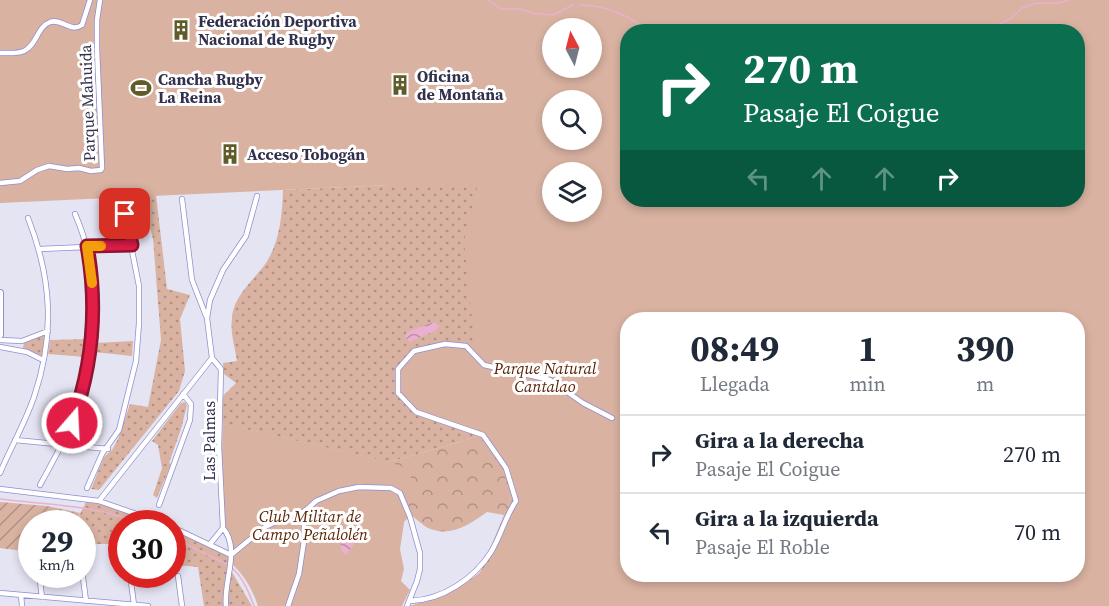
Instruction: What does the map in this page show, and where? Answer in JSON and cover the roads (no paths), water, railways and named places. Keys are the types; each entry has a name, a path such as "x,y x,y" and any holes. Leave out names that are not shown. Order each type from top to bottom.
{"street":[{"path":"0,53 24,51 33,42 38,32 50,22 57,22 71,28 79,27 82,25 90,0"},
{"name":"Parque Mahuida","path":"0,183 20,181 37,170 49,166 67,170 79,168 101,170 97,60 97,20 100,0"},
{"path":"207,318 210,300 223,270 246,236 256,196"},
{"path":"182,199 192,280 207,318"},
{"path":"40,485 62,444 81,398 91,348 93,298 87,246 75,214"},
{"path":"87,488 99,461 119,430 131,387 138,348 140,298 138,273 125,214"},
{"path":"0,472 34,398 44,360 48,331 48,297 40,249 28,218"},
{"path":"40,249 132,245"},
{"path":"0,293 0,335"},
{"name":"Las Palmas","path":"207,318 212,358 221,369 219,447 223,528 227,533 231,555"},
{"path":"0,340 22,341 48,331"},
{"path":"408,603 444,593 476,573 492,550 507,514 516,501 504,465 483,435 416,412 398,393 398,369 414,351 445,344 466,346 484,365 550,380 583,403 612,418"},
{"path":"0,347 27,352 44,360"},
{"path":"99,501 212,358"},
{"path":"159,505 190,420 191,404 183,394"},
{"path":"15,440 108,449"},
{"path":"226,606 231,555 266,527 294,513 304,512 316,501 339,491 359,487 391,488 400,493 410,517 420,553 420,569 408,603"},
{"path":"0,489 99,501 125,510"},
{"path":"288,606 299,574 304,541 304,512"},
{"path":"210,544 223,528"},
{"path":"186,533 231,555"},
{"path":"41,588 42,597"},
{"path":"84,588 86,601"},
{"path":"132,588 134,605"},
{"path":"180,588 182,606"},
{"path":"0,593 148,606"},
{"path":"21,595 22,606"},
{"path":"64,599 65,606"}],"water":[{"path":"434,322 439,326 437,330 410,342 405,337 407,332"},
{"path":"342,530 354,544 346,555 341,550 341,544 337,539 338,531"}],"waterway":[{"path":"488,0 501,9 520,9 553,15 573,5"},
{"path":"1000,24 1010,19 1022,8 1036,3 1059,3 1069,0"},
{"path":"579,5 589,5 616,12 638,24"},
{"path":"0,499 71,506 108,513"},
{"path":"186,544 228,565"},
{"path":"232,568 248,591 254,606"}],"place":[{"name":"Federación Deportiva Nacional de Rugby","path":"181,30"},
{"name":"Oficina de Montaña","path":"400,85"},
{"name":"Cancha Rugby La Reina","path":"141,88"},
{"name":"Acceso Tobogán","path":"230,154"}],"park label":[{"name":"Parque Natural Cantalao","path":"545,377"},
{"name":"Club Militar de Campo Peñalolén","path":"310,525"}]}
